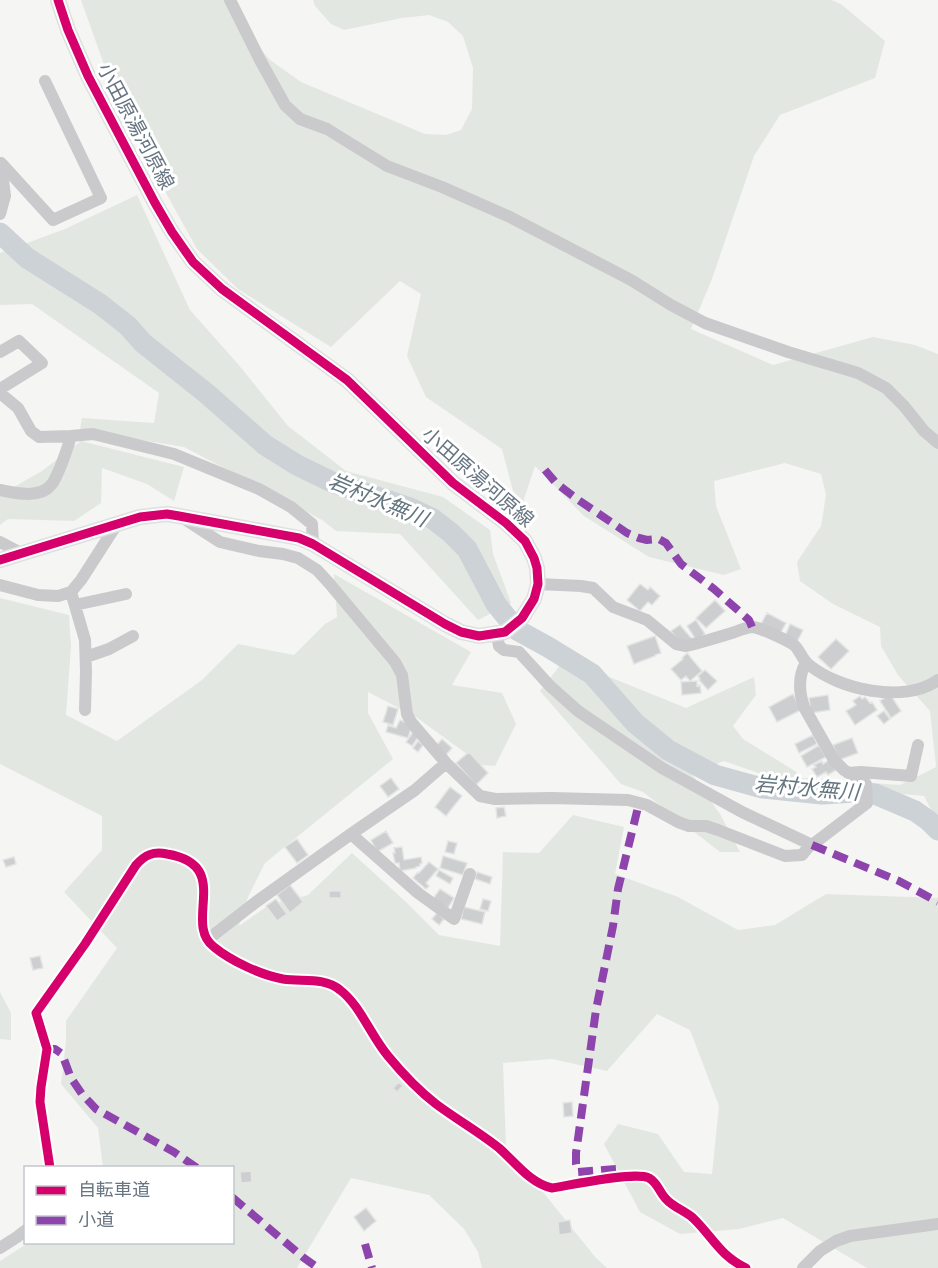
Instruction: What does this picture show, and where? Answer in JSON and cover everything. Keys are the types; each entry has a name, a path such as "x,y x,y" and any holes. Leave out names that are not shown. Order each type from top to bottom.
{"main road":[{"name":"小田原湯河原線","path":"58,0 88,76 155,203 193,262 222,289 346,380 453,483 506,523 525,541 534,558 538,584"},
{"path":"0,560 140,517 167,514 299,538 313,543 445,624 461,632 479,636 501,633 522,618 534,598 538,584"}],"street":[{"path":"230,0 285,105 300,120 327,129 387,166 510,217 631,280 705,323 858,373 886,388 924,431 938,442"},
{"path":"1,161 53,220 101,198 45,81"},
{"path":"0,214 5,196 1,161"},
{"path":"0,352 19,341 42,363 0,391 18,408 31,431 39,437 93,434 174,454 259,489 291,507 312,524 313,543"},
{"path":"0,490 29,494 50,487 71,436"},
{"path":"178,516 220,542 298,558 317,570 395,662 402,675 407,714 411,722 446,763 480,796 495,799 628,800 647,806 689,826 706,826 785,856 802,855 811,844 867,803 866,784 848,773 834,760 804,707 800,678 806,663"},
{"path":"0,585 38,595 58,596 71,592 117,524"},
{"path":"0,542 21,553"},
{"path":"538,584 593,588 613,607 647,620 676,644 686,646 752,627 788,641 796,646 806,663 828,676 861,689 882,693 908,692 933,683"},
{"path":"71,592 85,640 85,710"},
{"path":"75,605 126,594"},
{"path":"501,633 499,646 504,650 519,652 550,686 578,711 610,734 704,792 811,844"},
{"path":"86,657 109,649 133,636"},
{"path":"848,773 911,776 918,745"},
{"path":"207,940 256,902 415,790 446,763"},
{"path":"351,834 418,893 454,919 470,874"},
{"path":"50,1166 40,1102 47,1049 36,1013 142,858 152,853 165,853 184,858 202,875 203,929 207,940 213,947 268,975 325,982 339,989 353,1003 381,1047 399,1069 434,1103 498,1148 542,1186 552,1188 620,1177 648,1178 657,1185 666,1199 692,1217 726,1256 746,1268"},
{"path":"803,1268 820,1251 836,1240 938,1224"},
{"path":"0,1248 24,1232"}],"shaded area":[{"path":"81,0 229,0 253,40 270,60 301,82 425,134 446,135 461,130 472,109 473,68 463,36 448,22 429,15 344,30 331,24 315,6 313,0 831,0 841,4 885,41 875,78 780,115 754,156 712,279 691,329 773,365 873,337 915,345 938,354 938,823 924,796 787,783 724,761 692,774 720,814 740,852 720,852 643,792 621,784 540,691 565,659 686,708 754,677 756,695 733,726 743,739 795,771 801,778 900,785 936,767 930,711 898,675 881,646 880,627 833,604 800,581 797,562 821,526 826,495 821,474 785,463 714,481 716,506 741,569 724,575 649,557 584,516 535,466 523,502 513,491 502,449 426,397 407,356 421,294 400,281 331,347 238,289 197,249 161,184 106,70"},
{"path":"137,195 190,310 238,364 288,426 346,471 443,497 490,530 493,554 511,603 478,620 400,534 336,531 322,520 184,447 80,430 82,418 154,423 159,393 32,304 0,305 0,253 65,229"},
{"path":"81,441 184,467 174,501 147,484 102,468 101,503 74,521 8,519 0,525 0,495 42,471"},
{"path":"334,574 471,652 452,685 502,693 516,724 495,766 482,765 416,717 368,692 368,713 393,759 265,863 248,897 239,926 269,905 308,895 352,853 439,935 500,946 503,852 539,853 573,815 624,827 615,874 678,897 738,930 775,925 826,894 938,898 938,1268 867,1268 783,1218 739,1229 680,1234 640,1212 604,1144 618,1124 658,1134 684,1172 712,1174 719,1106 690,1030 657,1014 607,1071 552,1059 503,1063 506,1146 596,1258 607,1268 482,1268 478,1252 464,1229 429,1195 351,1178 297,1268 0,1268 0,1261 26,1244 234,1244 234,1166 103,1166 98,1128 61,1084 66,1021 117,948 64,892 102,850 102,816 0,764 0,598 69,615 71,646 66,715 117,741 202,680 238,644 294,655 325,624 337,617"},
{"path":"0,992 11,1013 11,1040 0,1039"}],"building":[{"path":"640,584 648,590 650,587 660,596 652,605 648,602 640,611 627,600"},
{"path":"715,600 725,611 706,628 696,618"},
{"path":"767,613 786,623 780,634 761,624"},
{"path":"696,620 705,634 696,640 687,626"},
{"path":"790,624 803,630 797,642 785,636"},
{"path":"680,625 693,640 686,645 679,642 671,631"},
{"path":"655,636 661,653 634,664 627,646"},
{"path":"836,639 849,651 831,669 818,657"},
{"path":"687,653 702,671 690,681 686,676 681,680 671,669"},
{"path":"705,670 717,681 708,690 698,676"},
{"path":"697,681 701,693 682,695 681,682"},
{"path":"793,694 801,710 777,722 769,707"},
{"path":"890,694 901,711 891,718 880,701"},
{"path":"828,695 830,710 811,713 809,698"},
{"path":"860,696 872,702 877,710 855,725 846,711 856,705 853,701"},
{"path":"388,706 398,709 393,725 383,722"},
{"path":"884,711 890,719 884,724 877,716"},
{"path":"400,720 412,725 408,738 386,732 388,725 396,728"},
{"path":"413,732 419,736 412,746 406,742"},
{"path":"813,735 817,744 799,753 795,744"},
{"path":"852,738 858,753 839,760 833,745"},
{"path":"442,739 452,748 446,755 436,746"},
{"path":"418,741 423,745 418,752 413,748"},
{"path":"819,745 826,757 807,767 801,756"},
{"path":"469,752 488,773 476,785 456,763"},
{"path":"829,760 836,770 828,775 826,772 817,777 812,769 816,767 814,765 822,761 823,764"},
{"path":"391,778 399,789 388,797 380,786"},
{"path":"450,787 462,796 446,816 435,807"},
{"path":"504,807 506,816 497,818 496,808"},
{"path":"386,831 393,843 377,852 371,840"},
{"path":"297,839 308,855 297,863 285,847"},
{"path":"448,841 457,843 454,854 445,852"},
{"path":"402,847 404,860 421,857 420,866 400,871 399,863 395,863 393,853 395,853 394,848"},
{"path":"443,856 467,863 463,875 440,868"},
{"path":"14,857 16,864 6,867 3,860"},
{"path":"429,862 438,869 426,883 429,886 426,889 413,878"},
{"path":"439,870 453,878 450,884 436,876"},
{"path":"477,872 492,877 490,884 475,879"},
{"path":"290,885 303,902 290,913 277,895"},
{"path":"440,889 454,898 448,908 432,900"},
{"path":"329,891 341,891 341,898 329,898"},
{"path":"276,899 287,914 277,921 266,906"},
{"path":"483,899 491,901 488,911 480,909"},
{"path":"464,907 485,912 482,924 461,919"},
{"path":"437,913 444,919 439,925 432,919"},
{"path":"40,956 43,968 33,970 30,958"},
{"path":"399,1082 403,1086 397,1092 393,1088"},
{"path":"572,1102 573,1116 564,1117 563,1103"},
{"path":"251,1171 252,1182 241,1183 240,1172"},
{"path":"366,1208 376,1221 364,1231 354,1217"},
{"path":"570,1220 572,1233 559,1235 558,1222"}],"waterway":[{"name":"岩村水無川","path":"0,233 27,258 100,304 128,326 143,343 206,393 265,445 297,465 334,483 410,508 433,519 467,549 496,604 517,630 592,674 635,723 668,750 715,775 762,788 822,794 856,792 875,794 915,811 938,830"}],"marked path":[{"path":"545,470 556,483 627,533 647,540 659,539 666,543 681,564 749,620 752,627"},
{"path":"616,1169 578,1172 576,1153 596,1010 618,889 639,803"},
{"path":"812,845 899,881 938,902"},
{"path":"47,1049 55,1049 62,1054 71,1078 96,1109 174,1152 194,1166"},
{"path":"234,1199 318,1268"},
{"path":"365,1244 372,1268"}],"cycle path":[{"path":"0,560 140,517 167,514 299,538 313,544 445,624 461,632 479,636 505,632 522,618 534,599 538,584 534,558 525,541 506,523 453,483 347,380 222,289 193,262 155,203 88,76 58,0"},
{"path":"50,1166 40,1102 47,1049 36,1013 85,944 136,865 150,855 162,853 187,860 198,870 203,882 203,924 206,937 214,947 256,971 283,979 327,983 340,990 354,1004 388,1056 417,1087 436,1104 484,1136 537,1182 552,1188 617,1177 649,1178 669,1202 693,1218 729,1258 746,1268"}]}
